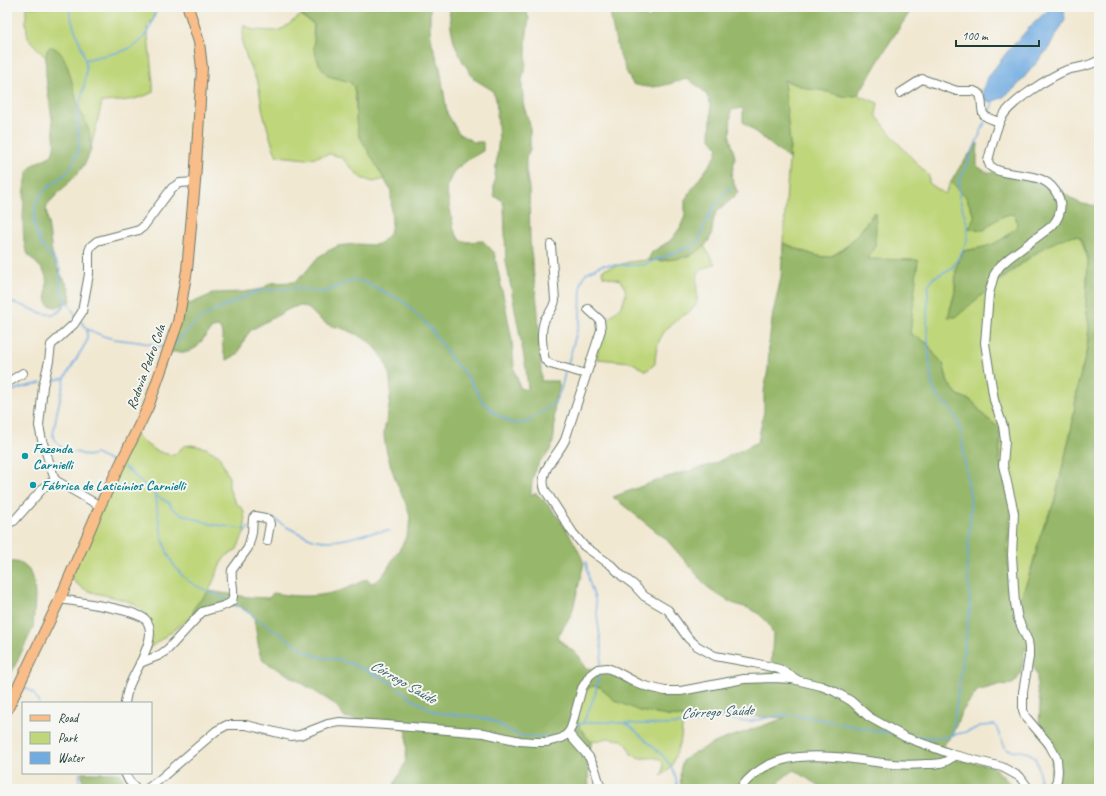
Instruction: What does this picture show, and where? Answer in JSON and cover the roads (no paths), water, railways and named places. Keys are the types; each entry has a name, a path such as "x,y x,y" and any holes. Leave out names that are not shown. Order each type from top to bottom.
{"main road":[{"name":"Rodovia Pedro Cola","path":"7,710 60,599 119,465 148,407 178,322 187,270 195,182 202,68 199,42 188,7"}],"street":[{"path":"1053,789 1057,780 1057,759 1049,744 1025,716 1023,710 1023,692 1027,672 1029,648 1028,641 1018,620 1015,603 1012,555 1014,513 1003,465 1005,441 1003,426 994,400 985,343 989,294 994,275 1000,266 1009,258 1052,226 1057,220 1061,204 1054,189 1046,182 1024,174 997,170 990,166 988,161 1000,122 1004,115 1014,105 1045,81 1067,70 1086,66 1099,60"},
{"path":"900,93 922,80 957,91 977,92 981,97 982,113 986,118 1000,122"},
{"path":"100,506 56,480 42,440 39,426 43,386 50,361 51,345 78,318 84,308 89,274 89,251 91,246 97,241 138,230 143,227 172,188 180,183 195,182"},
{"path":"551,245 556,300 554,307 543,325 545,360 550,364 586,374"},
{"path":"588,309 600,320 602,326 565,440 546,470 543,480 545,490 573,533 584,546 611,565 644,596 668,610 688,638 697,646 715,656 779,669 799,680"},
{"path":"7,383 23,373"},
{"path":"7,521 14,521 44,487 56,480"},
{"path":"140,663 160,655 168,649 202,612 225,605 232,601 234,592 232,570 243,557 248,548 252,533 252,520 255,516 269,520 270,524 267,542"},
{"path":"60,599 131,613 145,620 148,625 150,636 145,653 131,680 125,702"},
{"path":"147,789 216,731 227,724 246,725 291,736 300,735 316,728 340,722 484,733 520,741 534,742 562,738 571,728 582,688 590,675 598,669 607,668 641,685 665,691 681,691 757,678 799,680 821,686 834,691 851,701 869,716 905,737 954,755 1002,767 1015,774 1029,789"},
{"path":"568,733 589,757 595,769 601,789"},
{"path":"740,789 746,781 766,766 782,760 801,757 825,756 890,764 919,765 944,762 949,760 954,755"},
{"path":"126,774 129,781 137,789"}],"water":[{"path":"1051,7 1060,7 1064,10 1065,20 1048,49 1016,87 1002,98 990,102 984,99 983,90 986,80 1007,52"}],"waterway":[{"path":"69,7 72,22 85,59 86,67 85,80 77,118 79,148 70,169 48,187 39,197 35,208 34,220 36,232 40,242 57,263 60,270 62,293 76,316"},
{"path":"85,60 122,51 139,42 146,34 152,23 157,7"},
{"path":"988,115 994,100"},
{"path":"952,735 970,606 967,567 971,502 959,423 952,410 936,395 931,380 927,327 928,287 933,278 952,268 967,241 968,227 959,197 959,182 986,120"},
{"path":"567,367 580,320 581,283 586,273 602,265 643,265 694,245 697,242 715,205 732,186"},
{"path":"174,345 204,316 260,290 293,288 320,292 327,291 352,280 358,280 403,301 430,328 454,362 467,376 483,402 496,414 508,421 516,424 527,422 555,402 561,390 565,372"},
{"path":"7,302 15,303 40,312 55,314 61,310 66,301"},
{"name":"Córrego Saúde","path":"80,320 87,329 87,341 65,378 57,412 53,435 54,439 69,453 76,452 88,456 95,454 117,464"},
{"path":"87,329 114,339 165,347"},
{"path":"47,382 65,378"},
{"path":"7,393 41,383"},
{"name":"Córrego Saúde","path":"124,467 150,489 156,498 164,544 174,565 181,574 190,582 199,587 229,600"},
{"path":"155,495 169,503 172,508 179,513 211,524 247,530 249,527"},
{"path":"272,518 276,519 283,525 313,539 326,541 352,538 367,533 389,531"},
{"path":"586,562 589,581 595,599 602,653 600,666"},
{"name":"Córrego Saúde","path":"234,603 307,652 319,657 341,660 370,672 392,683 412,699 437,713 478,717 493,721 514,733 524,736 551,737"},
{"path":"583,723 595,695 599,672"},
{"path":"7,684 15,686"},
{"path":"23,687 33,692 38,702"},
{"name":"Córrego Saúde","path":"575,727 580,724 596,722 654,725 698,723 719,718 745,721 780,715 791,715 890,733"},
{"path":"625,723 662,755 671,766 675,775 678,789"},
{"name":"Córrego Saúde","path":"912,736 940,738 970,731 980,726 995,725 1006,749 1031,754 1037,762 1041,789"},
{"path":"78,789 80,774"}],"place":[{"name":"Fazenda Carnielli","path":"25,456"},
{"name":"Fábrica de Laticínios Carnielli","path":"33,485"}]}
